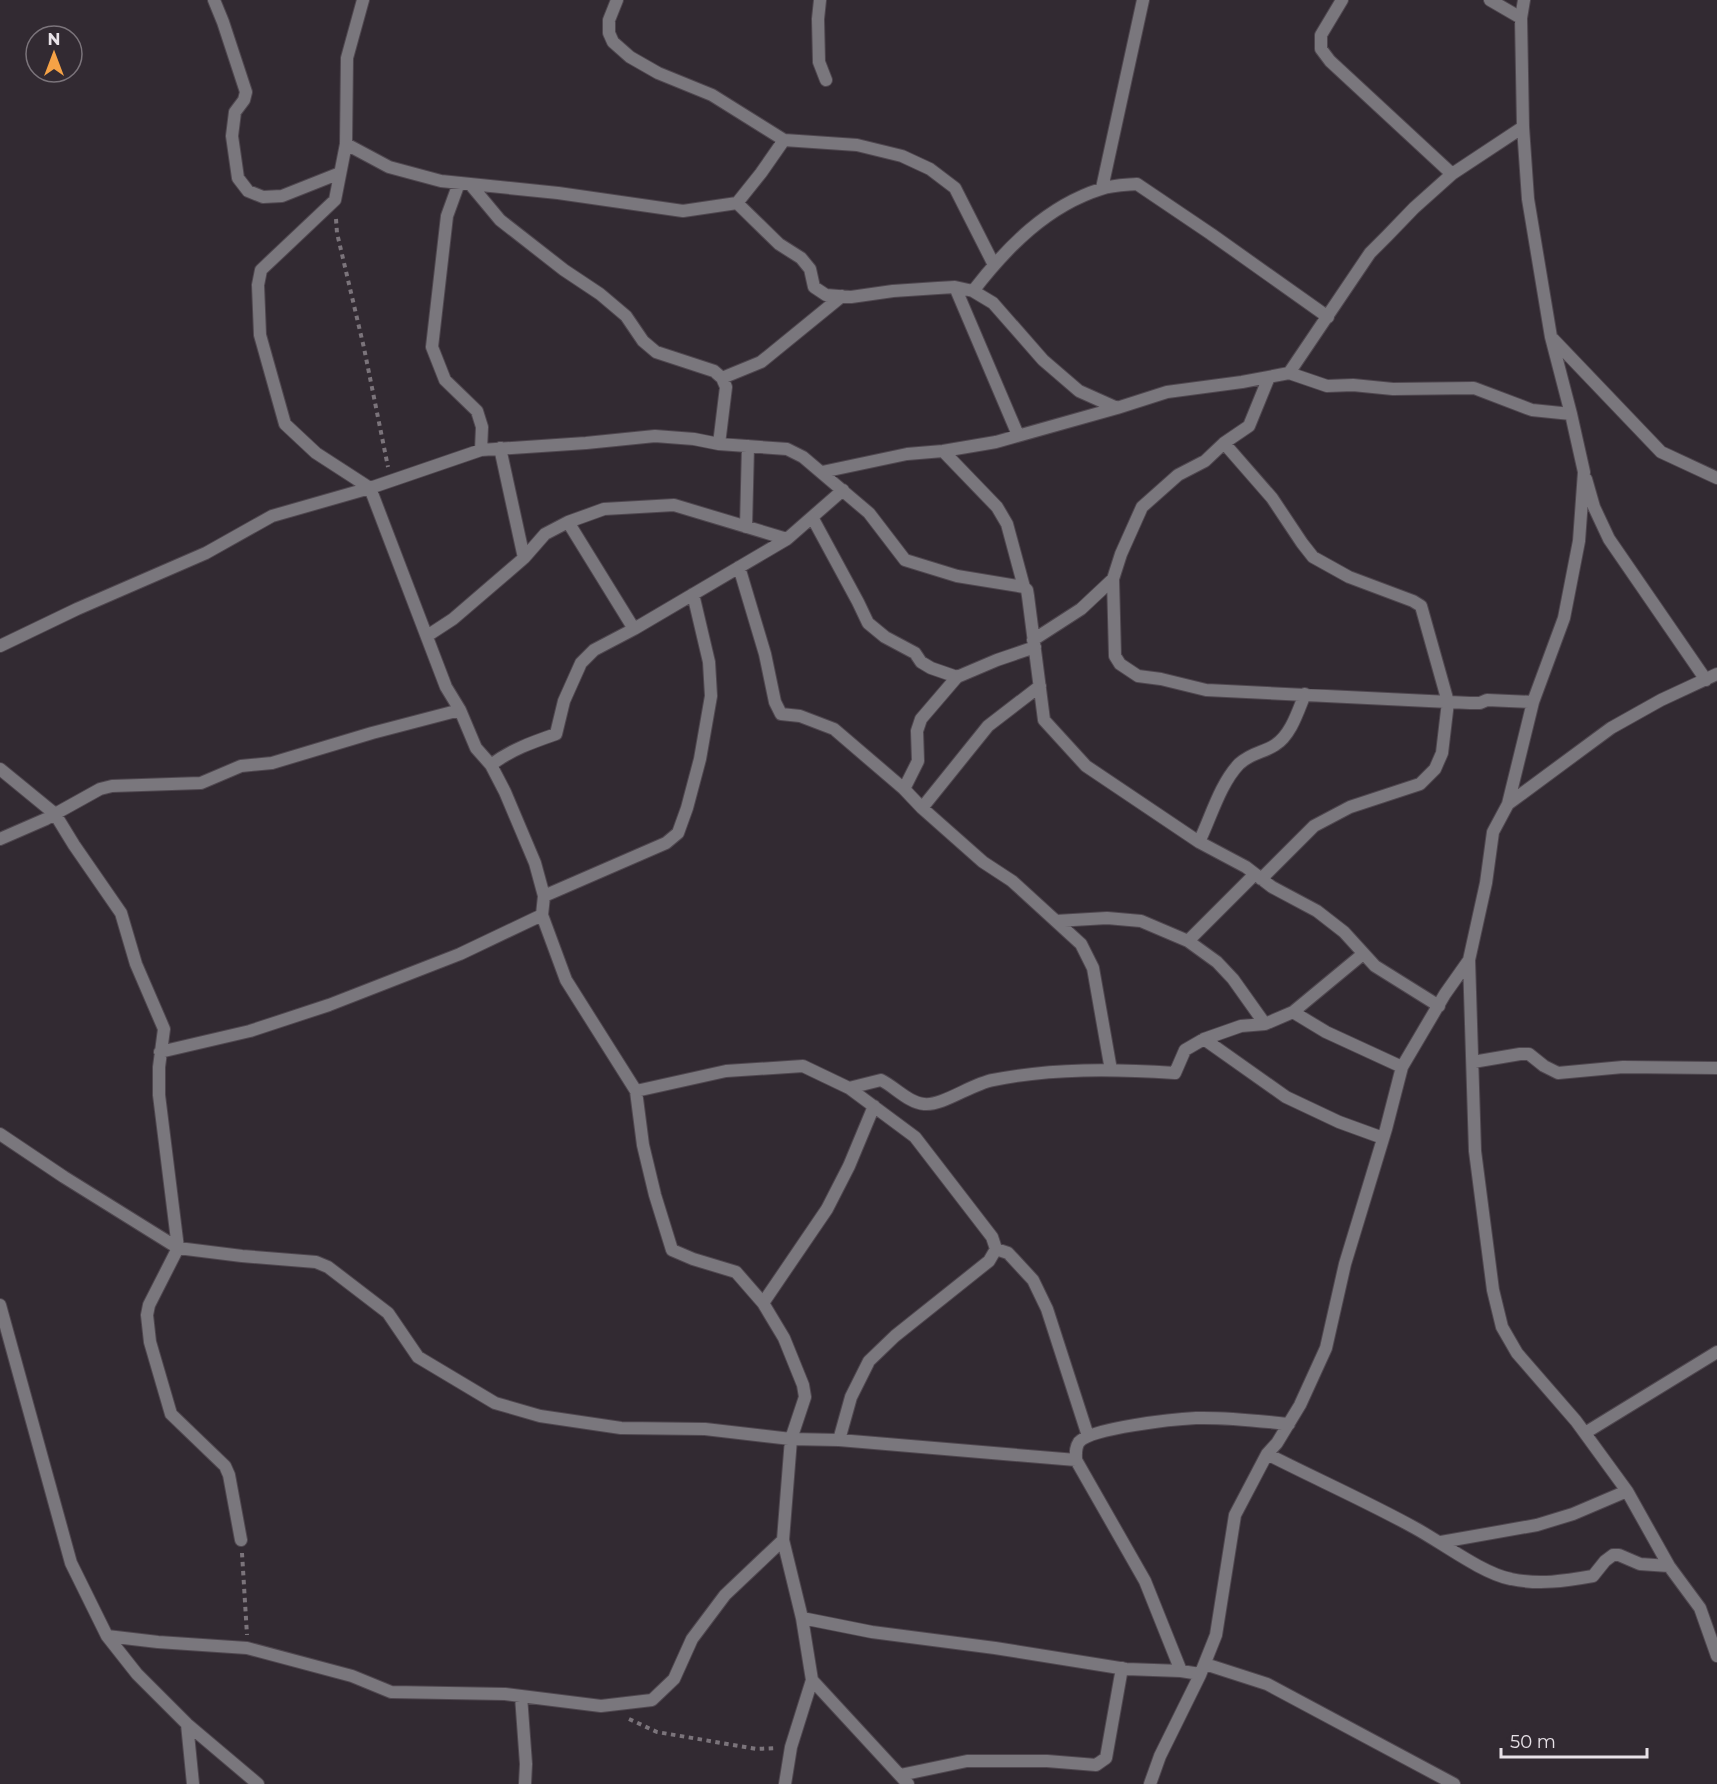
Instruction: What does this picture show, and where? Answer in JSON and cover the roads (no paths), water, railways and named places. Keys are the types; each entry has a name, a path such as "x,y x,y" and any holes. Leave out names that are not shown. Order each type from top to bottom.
{"street":[{"path":"214,0 246,92 236,112 232,136 238,178 248,190 263,197 282,196 340,173"},
{"path":"363,0 346,68 346,144 335,200 261,270 258,285 260,335 285,424 316,453 370,488 446,687 460,710 476,748 491,765 505,792 535,863 544,896 542,915 566,980 636,1091 643,1145 672,1250 736,1272 763,1303 784,1338 803,1385 805,1397 791,1439 783,1540 802,1618 812,1680 791,1747 785,1784"},
{"path":"618,0 609,20 609,33 613,42 630,57 658,73 712,95 784,140 857,145 902,156 930,169 955,188 994,265"},
{"path":"820,0 819,62 826,80"},
{"path":"1102,188 1143,0"},
{"path":"1342,0 1321,35 1321,49 1330,61 1452,174"},
{"path":"1490,0 1521,18"},
{"path":"1508,804 1611,728 1661,700 1714,677 1610,539 1594,507 1584,472 1551,337 1528,199 1523,127 1521,18 1524,0"},
{"path":"1289,373 1370,253 1414,208 1452,174 1523,127"},
{"path":"346,144 389,167 441,181 558,193 683,211 736,203 784,140"},
{"path":"465,184 500,220 626,316 643,341 656,352 714,372 722,378 726,387 719,444"},
{"path":"465,184 445,226 432,347 445,380 477,411 482,427 481,450"},
{"path":"973,291 1025,232 1064,205 1102,188 1137,184 1212,234 1328,317"},
{"path":"736,203 779,244 801,258 810,269 814,287 826,295 842,296 955,287 973,291 993,303 1043,360 1079,391 1117,408"},
{"path":"955,287 1018,435"},
{"path":"722,378 762,362 842,296"},
{"path":"1551,337 1661,452 1717,478"},
{"path":"822,472 907,454 944,451 996,442 1167,392 1289,373 1327,386 1353,385 1393,389 1474,388 1532,410 1571,414"},
{"path":"1269,377 1249,426 1224,443 1206,461 1178,475 1142,507 1121,554 1113,579 1115,656 1120,664 1138,676 1206,690 1448,702 1480,703 1487,700 1533,702"},
{"path":"0,646 77,609 206,553 272,516 370,488 481,450 531,448 655,436 787,449 803,457 869,513 905,560 957,576 1024,587"},
{"path":"1188,941 1314,825 1350,807 1420,784 1435,769 1442,753 1448,702 1421,606 1349,577 1313,557 1272,498 1224,443"},
{"path":"746,527 748,446"},
{"path":"500,448 524,558"},
{"path":"944,451 997,507 1007,524 1024,587 1027,590 1044,720 1086,766 1199,842 1272,887 1317,911 1344,932 1376,966 1439,1006"},
{"path":"1584,472 1579,541 1564,618 1533,702 1508,804 1493,832 1486,883 1469,960 1475,1151 1489,1260 1502,1327 1517,1353 1586,1433 1627,1491 1669,1566 1713,1630 1717,1656"},
{"path":"491,765 509,751 556,734 564,701 581,663 594,650 787,539 843,490"},
{"path":"427,636 453,619 524,558 545,534 568,522 604,509 674,505 787,539"},
{"path":"812,518 868,623 885,637 915,653 921,662 957,677"},
{"path":"568,522 634,629"},
{"path":"739,567 765,654 775,702 781,714 800,716 834,729 904,789 982,862 1012,881 1081,944 1093,968 1111,1070"},
{"path":"904,789 918,761 917,732 921,719 957,677 1034,644 1081,609 1113,579"},
{"path":"544,896 666,843 678,833 700,759 711,696 709,662 693,594"},
{"path":"922,808 988,726 1040,686"},
{"path":"1199,842 1224,786 1239,765 1254,753 1273,746 1285,738 1305,694"},
{"path":"0,839 55,814 100,789 112,786 201,783 241,766 272,763 460,710"},
{"path":"0,769 55,814 121,913 136,964 164,1029 160,1052 159,1095 178,1248 149,1305 147,1315 150,1342 171,1414 225,1466 229,1475 241,1540"},
{"path":"160,1052 250,1031 329,1005 460,954 542,915"},
{"path":"1056,921 1107,918 1141,921 1188,941 1217,962 1233,979 1265,1024"},
{"path":"849,1088 881,1080 921,1104 934,1104 964,1089 990,1080 1050,1071 1111,1070 1175,1073 1181,1065 1185,1050 1204,1039 1241,1026 1265,1024 1293,1012 1363,954"},
{"path":"1150,1784 1164,1747 1216,1635 1235,1515 1267,1454 1300,1405 1326,1348 1345,1264 1402,1067 1444,994 1469,960"},
{"path":"1293,1012 1326,1032 1402,1067"},
{"path":"1204,1039 1286,1097 1339,1122 1383,1138"},
{"path":"1473,1062 1529,1054 1544,1066 1558,1072 1623,1067 1717,1068"},
{"path":"636,1091 726,1071 803,1066 849,1088 915,1137 992,1237 996,1249 989,1261 895,1336 869,1361 851,1397 839,1440"},
{"path":"763,1303 827,1209 849,1166 874,1106"},
{"path":"0,1134 178,1248 316,1262 328,1267 388,1313 418,1357 495,1403 540,1416 621,1428 705,1429 791,1439 839,1440 1076,1460"},
{"path":"996,1249 1008,1253 1033,1280 1047,1309 1088,1436"},
{"path":"0,1305 70,1563 107,1636 137,1674 187,1724 258,1784"},
{"path":"1586,1433 1717,1352"},
{"path":"1181,1671 1145,1581 1076,1460 1075,1449 1080,1441 1088,1436 1110,1429 1196,1418 1289,1424"},
{"path":"1267,1454 1364,1500 1441,1542 1490,1573 1509,1579 1538,1583 1593,1576 1605,1561 1613,1556 1640,1564 1669,1566"},
{"path":"1441,1542 1537,1525 1573,1514 1627,1491"},
{"path":"107,1636 248,1648 352,1676 391,1692 521,1696 601,1706 652,1701 674,1679 692,1639 725,1595 783,1540"},
{"path":"802,1618 872,1632 1122,1668 1181,1671 1202,1669 1267,1684 1454,1784"},
{"path":"812,1680 904,1779 967,1761 1047,1761 1096,1765 1106,1758 1122,1668"},
{"path":"521,1696 526,1764 525,1784"},
{"path":"187,1724 193,1784"}]}
